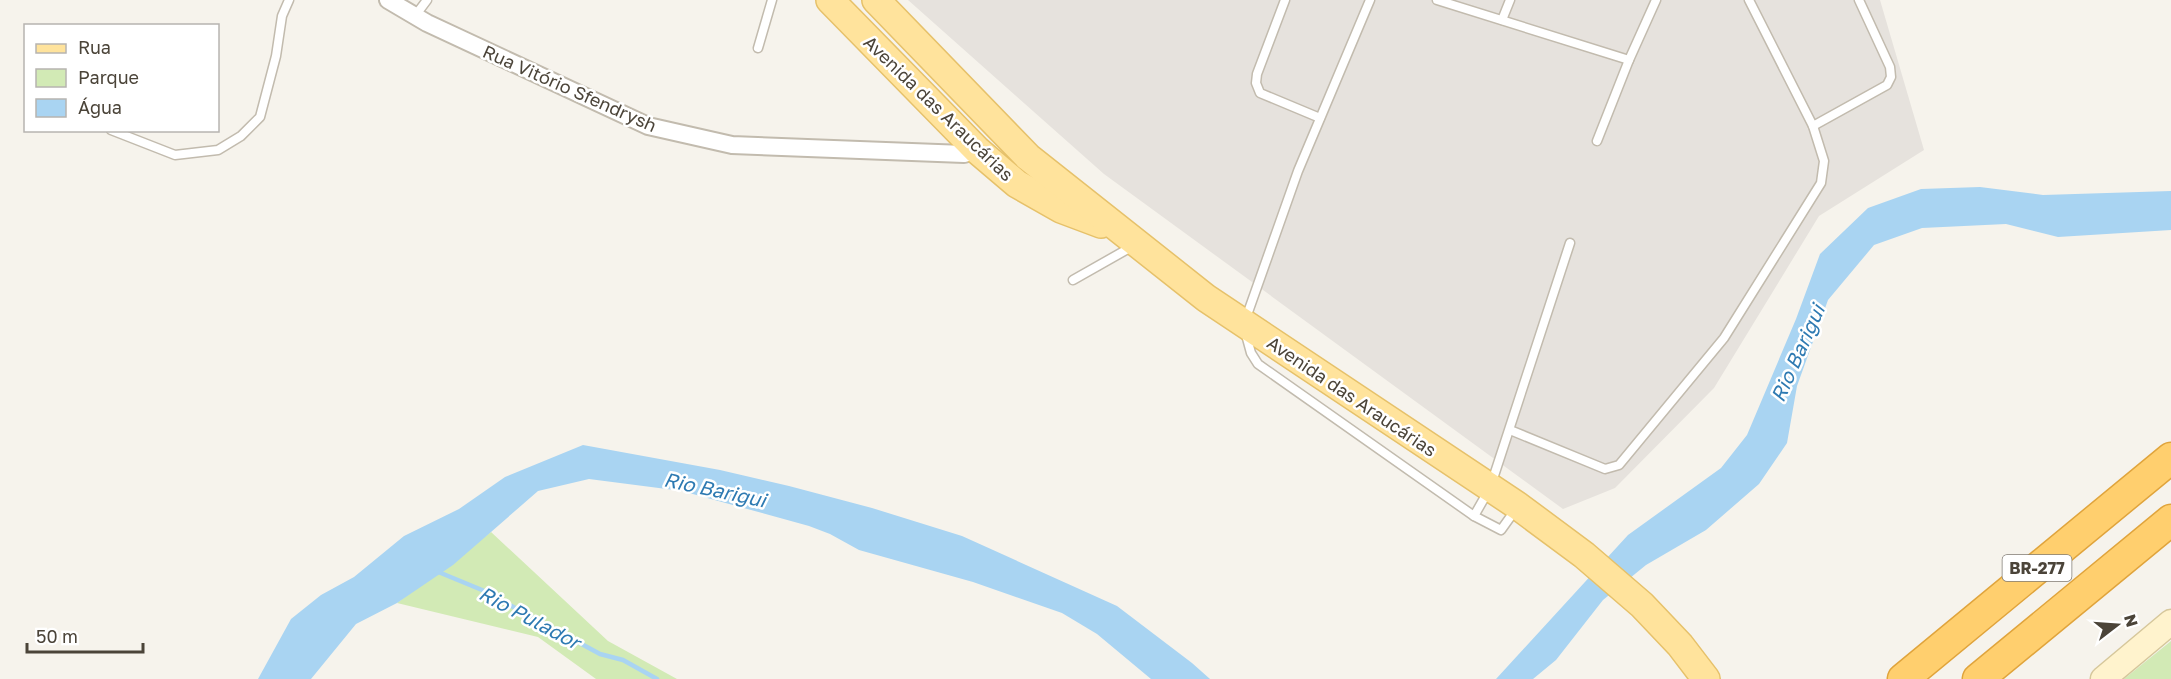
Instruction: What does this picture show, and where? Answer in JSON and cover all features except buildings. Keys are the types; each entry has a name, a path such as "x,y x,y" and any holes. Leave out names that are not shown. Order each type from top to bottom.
{"highway":[{"name":"BR-277","path":"1903,679 2171,458"},
{"name":"BR-277","path":"1978,679 2171,520"}],"main road":[{"name":"Avenida das Araucárias","path":"830,0 977,150 1017,184 1061,209 1131,238"},
{"name":"Avenida das Araucárias","path":"876,0 1028,157 1206,298 1518,506 1584,555 1625,589 1680,645 1706,679"},
{"path":"977,150 1009,152 1028,157"},
{"path":"2103,679 2171,622"}],"street":[{"name":"Rua Vitório Sfendrysh","path":"388,0 415,16 648,126 732,145 964,154 977,150"}],"lane":[{"path":"116,132 175,155 218,150 241,136 260,117 276,56 282,16 289,0"},
{"path":"415,16 427,0"},
{"path":"758,48 772,0"},
{"path":"1285,0 1257,74 1256,83 1260,93 1320,118"},
{"path":"1370,0 1298,171 1244,324 1246,341 1258,364 1474,516 1501,530 1518,506"},
{"path":"1437,0 1629,60"},
{"path":"1502,20 1510,0"},
{"path":"1598,141 1629,60 1656,0"},
{"path":"1510,430 1605,469 1619,465 1724,338 1821,183 1824,161 1813,126 1749,0"},
{"path":"1813,126 1887,85 1891,77 1890,67 1859,0"},
{"path":"1073,280 1131,238"},
{"path":"1474,516 1490,488 1570,243"}],"shaded area":[{"path":"908,0 1880,0 1924,150 1819,216 1714,388 1615,488 1563,509 1104,174"}],"green space":[{"path":"491,532 608,641 677,679 596,679 538,637 397,603"},
{"path":"2171,641 2171,679 2124,679"}],"water":[{"name":"Rio Barigui","path":"1980,187 2043,195 2171,191 2171,230 2058,237 2006,224 1922,228 1874,245 1828,300 1797,386 1787,443 1759,484 1706,530 1646,565 1603,600 1556,660 1533,679 1496,679 1628,535 1721,468 1747,435 1796,319 1820,254 1868,208 1921,189"},
{"name":"Rio Barigui","path":"583,445 720,470 789,486 872,508 962,536 1117,606 1210,679 1151,679 1097,634 1062,613 973,582 859,550 830,534 809,526 682,491 589,479 538,491 453,565 397,603 356,624 311,679 258,679 291,619 321,595 354,577 404,536 459,509 505,477"}],"waterway":[{"name":"Rio Pulador","path":"436,571 482,590 600,654 623,660 657,679"}]}
